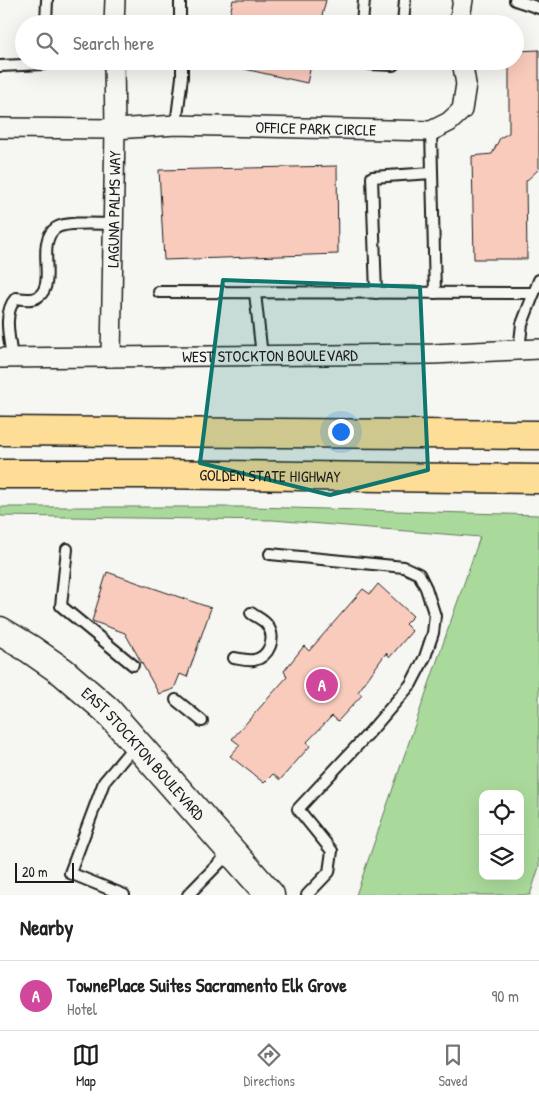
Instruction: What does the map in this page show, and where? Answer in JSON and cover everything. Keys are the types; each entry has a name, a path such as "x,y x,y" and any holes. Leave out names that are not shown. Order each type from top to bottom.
{"highway":[{"path":"0,431 539,435"},
{"name":"GOLDEN STATE HIGHWAY","path":"0,474 539,479"},
{"path":"454,477 507,494 539,496"}],"street":[{"path":"114,15 115,0"},
{"path":"460,15 463,0"},
{"name":"LAGUNA PALMS WAY","path":"111,357 115,129 114,70"},
{"path":"431,131 449,122 462,110 466,84 464,70"},
{"name":"OFFICE PARK CIRCLE","path":"0,128 115,129 176,125 431,131"},
{"name":"WEST STOCKTON BOULEVARD","path":"6,358 433,354 539,349"},
{"name":"EAST STOCKTON BOULEVARD","path":"0,631 30,649 77,684 107,710 270,895"}],"lane":[{"path":"46,15 47,0"},
{"path":"180,0 180,15"},
{"path":"363,15 364,0"},
{"path":"404,15 406,0"},
{"path":"515,0 539,8"},
{"path":"0,66 15,65"},
{"path":"176,125 182,70"},
{"path":"431,131 435,293"},
{"path":"376,293 372,177 432,173"},
{"path":"6,358 8,312 16,298 31,299 39,296 44,290 46,281 46,250 49,237 55,228 64,224 113,224"},
{"path":"519,350 522,324 539,280"},
{"path":"159,292 534,293"},
{"path":"255,292 262,356"},
{"path":"66,549 61,606 134,665"},
{"path":"270,554 404,566 419,574 426,588 435,616 433,633 425,657 411,684 369,733 298,809 332,851 329,872 307,895"},
{"path":"234,658 255,660 263,656 270,644 272,633 267,624 251,613"},
{"path":"176,700 202,721"},
{"path":"124,895 70,873 104,782 137,744"},
{"path":"188,895 231,851"}],"highlighted area":[{"path":"223,280 420,287 428,470 330,495 200,463"}],"green space":[{"path":"0,507 253,507 539,515 539,867 530,895 356,895 480,537 273,520 0,516"}],"building":[{"path":"233,0 326,0 322,15 230,15"},
{"path":"539,50 539,169 526,181 527,259 474,259 472,156 492,154 500,138 509,133 509,70 524,70 524,51"},
{"path":"249,70 310,70 307,83"},
{"path":"337,166 338,254 164,260 159,170"},
{"path":"107,572 211,608 187,677 180,674 174,689 159,694 125,633 92,621"},
{"path":"378,584 413,616 405,624 412,631 390,657 386,653 358,692 362,695 338,721 332,716 307,742 310,746 280,780 273,774 264,783 230,756 240,745 232,739 287,677 284,671 304,646 309,651 363,589 370,594"}],"place":[{"name":"TownePlace Suites Sacramento Elk Grove","path":"322,685"}]}
